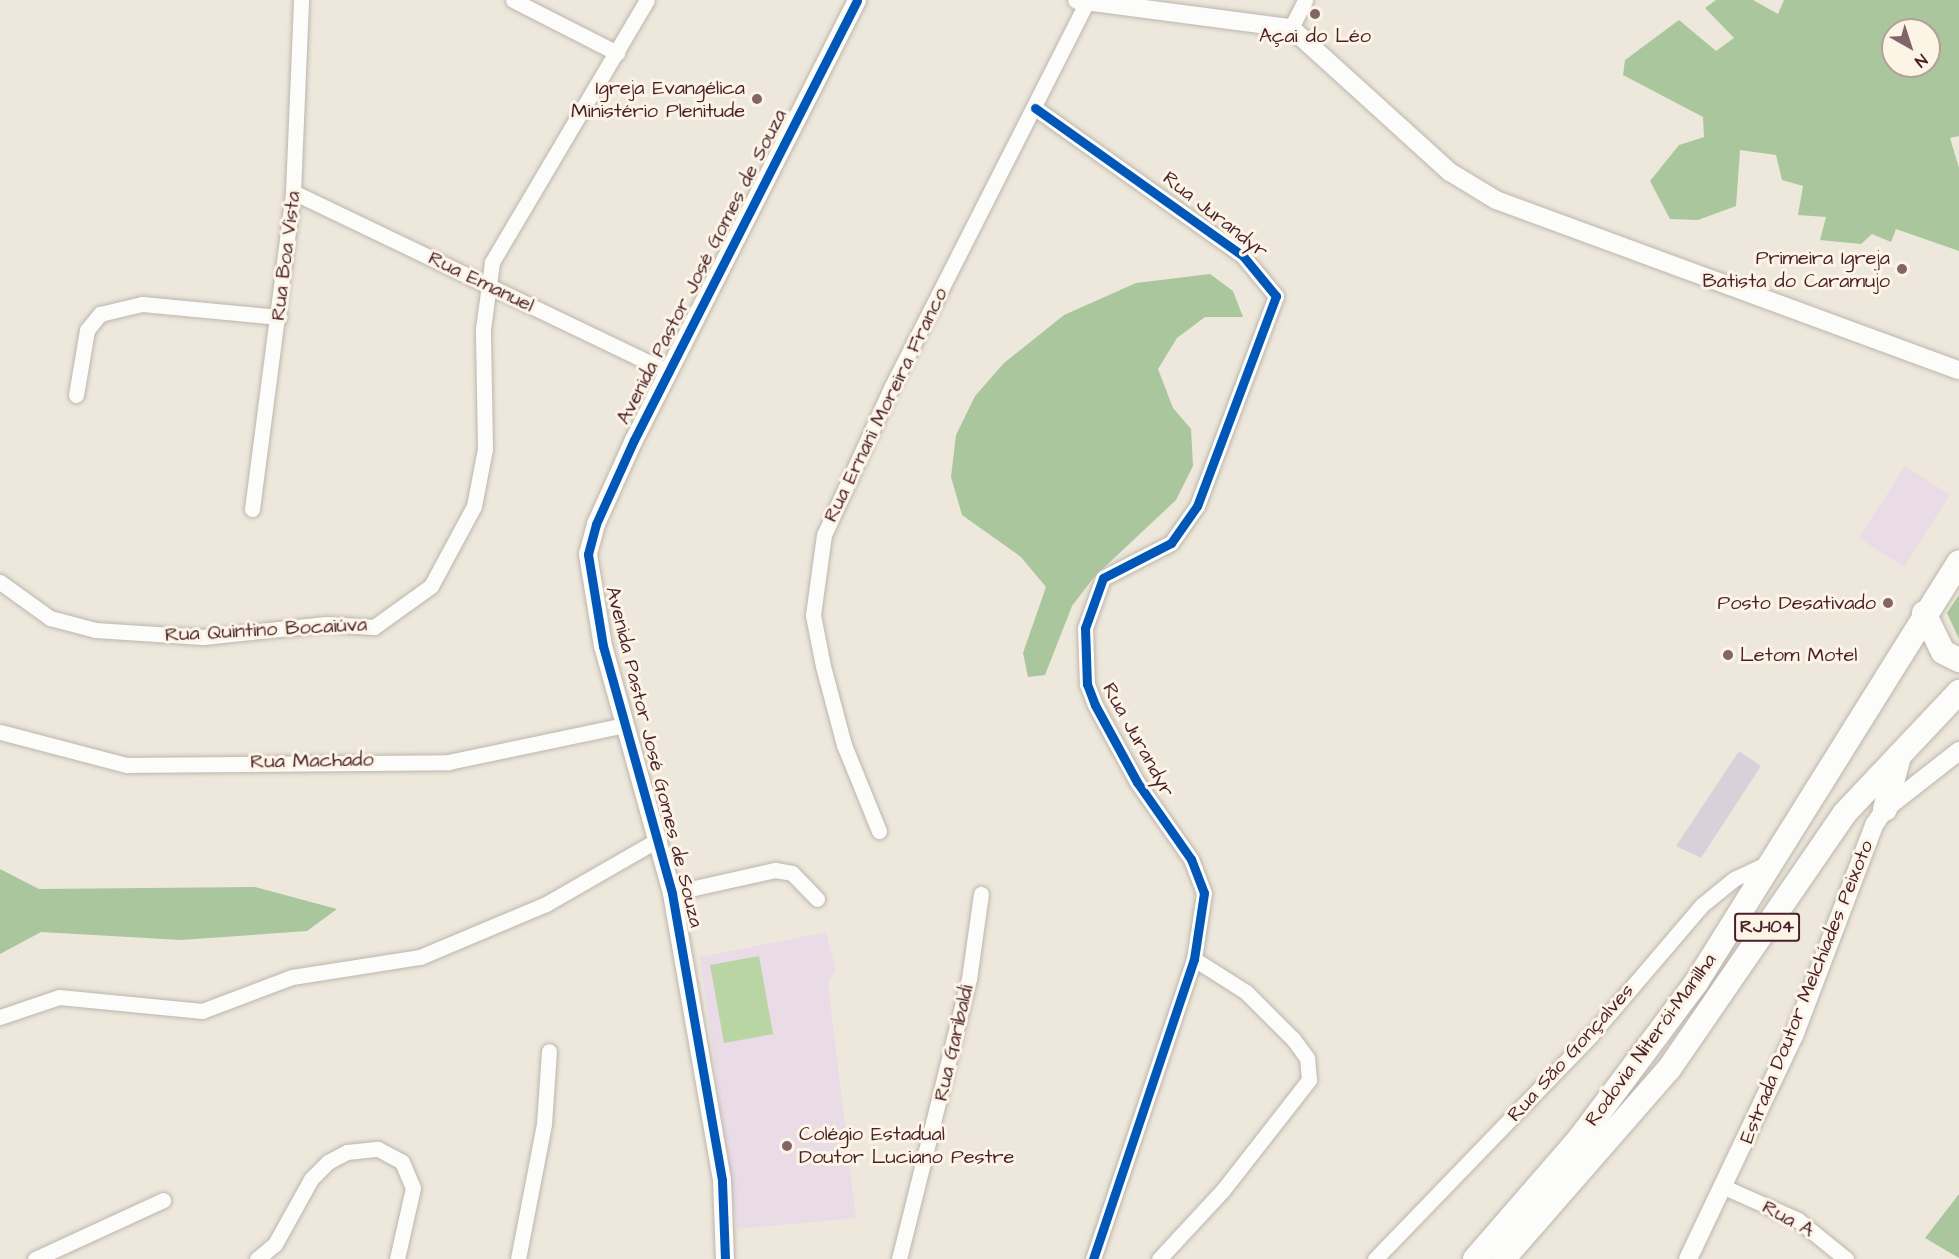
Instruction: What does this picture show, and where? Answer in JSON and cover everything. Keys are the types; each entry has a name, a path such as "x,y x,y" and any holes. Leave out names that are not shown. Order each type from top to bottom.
{"highway":[{"name":"Rodovia Niterói-Manilha","path":"1475,1259 1607,1101 1696,983 1775,859 1924,612 1959,562"},
{"path":"1924,612 1943,652 1959,660"},
{"name":"Rodovia Niterói-Manilha","path":"1503,1259 1669,1069 1844,814 1901,750 1959,692"},
{"path":"1885,809 1901,750"}],"street":[{"name":"Rua Boa Vista","path":"252,509 294,192 301,0"},
{"path":"513,0 617,53"},
{"name":"Rua Quintino Bocaiúva","path":"0,582 50,618 95,630 202,637 326,624 363,628 386,620 431,586 474,506 485,449 485,283 492,262 647,0"},
{"name":"Avenida Pastor José Gomes de Souza","path":"725,1259 720,1169 672,893 603,646 588,554 596,524 668,372 857,0"},
{"path":"1084,0 1205,7 1291,28 1450,172 1496,200 1955,371"},
{"name":"Rua Ernani Moreira Franco","path":"879,831 844,745 823,666 813,615 815,571 845,481 1035,108 1084,0"},
{"path":"1291,28 1305,0"},
{"name":"Rua Jurandyr","path":"1035,108 1243,256 1276,296 1229,429 1188,522 1171,543 1103,578 1085,628 1088,684 1095,705 1137,782 1191,859 1204,893 1194,959 1093,1259"},
{"name":"Rua Emanuel","path":"294,192 668,372"},
{"path":"76,395 87,330 100,314 142,304 279,317"},
{"name":"Rua Machado","path":"0,732 127,765 448,762 625,725"},
{"name":"Estrada Doutor Melchíades Peixoto","path":"1688,1259 1794,1036 1847,888 1885,809 1959,751"},
{"path":"0,1017 60,997 202,1011 292,977 420,957 546,904 658,839"},
{"name":"Rua São Gonçalves","path":"1375,1259 1591,1035 1702,905 1734,879 1775,859"},
{"path":"672,893 775,870 792,873 817,899"},
{"name":"Rua Garibaldi","path":"899,1259 969,979 981,894"},
{"path":"1159,1259 1223,1190 1309,1080 1307,1058 1293,1039 1246,992 1194,959"},
{"path":"518,1259 544,1124 549,1051"},
{"path":"257,1259 275,1244 312,1179 328,1162 347,1152 378,1149 402,1162 412,1188 396,1259"},
{"name":"Rua A","path":"1724,1186 1798,1220 1846,1259"},
{"path":"35,1259 163,1200"}],"shaded area":[{"path":"1905,466 1950,495 1904,567 1859,538"},
{"path":"1739,751 1761,766 1701,858 1676,846"},
{"name":"Colégio Estadual Doutor Luciano Pestre","path":"826,932 836,970 828,983 856,1218 737,1229 700,957"}],"green space":[{"path":"1716,0 1753,0 1778,14 1784,0 1959,0 1959,136 1950,138 1959,168 1959,251 1896,229 1891,242 1872,234 1861,244 1820,240 1826,217 1798,215 1803,186 1782,180 1776,155 1740,150 1736,206 1698,220 1670,219 1650,181 1679,145 1704,137 1703,117 1623,75 1625,60 1679,20 1716,51 1734,38 1705,8"},
{"path":"1210,274 1233,291 1243,317 1205,317 1177,338 1158,369 1173,408 1191,429 1193,466 1176,500 1094,577 1072,606 1045,675 1028,677 1023,653 1046,587 1021,557 962,515 951,477 956,435 975,396 1004,363 1064,315 1136,283"},
{"path":"1959,595 1959,639 1947,613"},
{"path":"0,869 39,889 255,887 337,909 307,931 181,940 41,932 0,954"},
{"path":"759,956 773,1034 724,1043 710,965"},
{"path":"1959,1194 1959,1258 1925,1238"}],"cycle path":[{"path":"725,1259 722,1180 672,893 603,646 588,554 596,524 634,440 857,0"},
{"path":"1035,108 1243,256 1276,296 1197,506 1171,543 1103,578 1085,628 1087,684 1095,705 1137,782 1191,859 1204,893 1194,959 1093,1259"}],"place":[{"name":"Açai do Léo","path":"1315,14"},
{"name":"Igreja Evangélica Ministério Plenitude","path":"757,99"},
{"name":"Primeira Igreja Batista do Caramujo","path":"1902,269"},
{"name":"Posto Desativado","path":"1888,603"},
{"name":"Letom Motel","path":"1728,655"},
{"name":"Colégio Estadual Doutor Luciano Pestre","path":"787,1146"}]}
